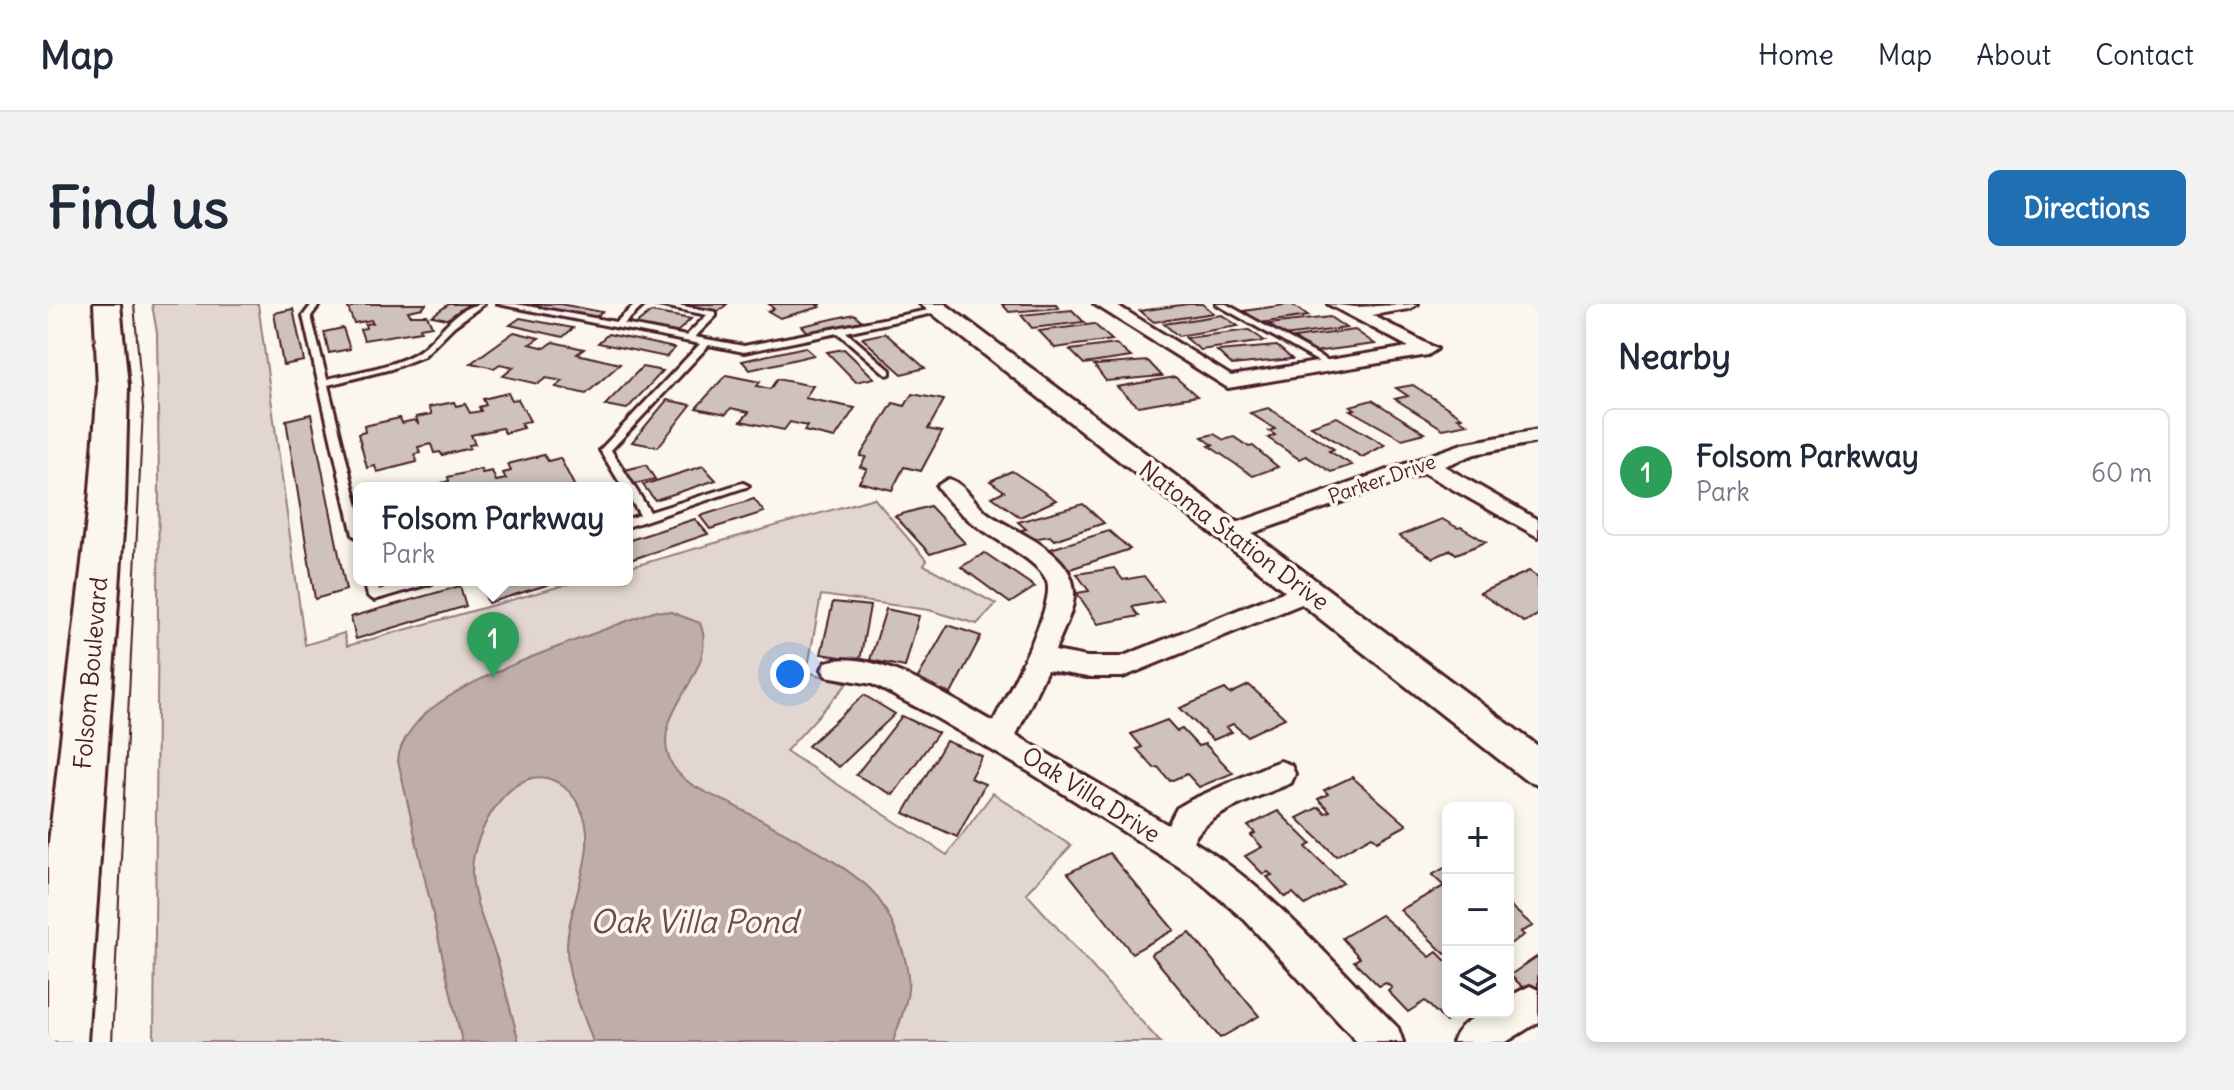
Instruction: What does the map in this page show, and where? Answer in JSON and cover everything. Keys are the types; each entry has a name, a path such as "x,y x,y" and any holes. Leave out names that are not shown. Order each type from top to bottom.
{"main road":[{"name":"Folsom Boulevard","path":"56,1042 107,503 113,386 107,304"}],"street":[{"path":"1103,304 1228,382 1428,349 1345,308"},
{"path":"1345,308 1409,304"},
{"name":"Natoma Station Drive","path":"935,307 1538,768"},
{"name":"Parker Drive","path":"1230,533 1470,449 1538,436"},
{"path":"1425,464 1538,530"},
{"name":"Oak Villa Drive","path":"948,486 975,514 1014,538 1058,576 1062,594 1039,658 999,739 1174,846 1230,884 1384,1042"},
{"path":"1039,658 1087,667 1123,667 1307,592"},
{"path":"836,669 878,675 999,739"},
{"path":"1174,846 1182,827 1195,814 1218,800 1280,774"},
{"path":"1471,1042 1530,1005"}],"lane":[{"path":"316,304 307,316 353,510"},
{"path":"323,383 388,367 421,354 451,324 480,304"},
{"path":"502,304 744,349 935,307"},
{"path":"618,325 641,304"},
{"path":"657,304 713,314 689,338"},
{"path":"1220,304 1331,365"},
{"path":"839,330 887,372"},
{"path":"625,482 605,450 707,342"},
{"path":"633,521 743,486"},
{"path":"633,495 647,517"},
{"path":"372,586 374,596 408,586"}],"shaded area":[{"path":"152,304 258,304 305,645 344,633 347,646 562,586 633,586 633,566 874,498 927,561 924,565 996,604 977,624 929,610 821,595 807,672 848,683 786,751 947,855 993,793 1071,846 1026,893 1160,1042 154,1042 159,483 157,333"}],"water":[{"name":"Oak Villa Pond","path":"653,611 671,612 700,623 704,641 701,658 669,723 666,740 674,767 695,787 818,851 874,894 896,933 908,977 906,1002 893,1042 593,1042 573,985 567,948 587,848 587,832 579,804 564,787 547,778 530,778 515,786 489,817 474,854 472,871 478,907 499,965 519,1042 462,1042 398,761 402,744 425,714 462,689 514,664"}],"building":[{"path":"362,304 426,304 423,308 408,311 410,315 427,315 432,326 420,328 421,331 364,340 360,329 366,328 365,324 373,323 371,320 354,323 348,308"},
{"path":"449,304 469,304 447,319 432,316"},
{"path":"560,304 602,312 595,318 531,306"},
{"path":"676,304 727,304 719,311"},
{"path":"769,304 822,304 780,318 768,311 774,309"},
{"path":"1002,304 1056,304 1059,308 1009,312"},
{"path":"1202,304 1214,313 1154,322 1140,311"},
{"path":"1291,304 1308,316 1260,323 1244,311"},
{"path":"293,309 304,361 283,365 274,313"},
{"path":"1072,310 1084,322 1032,328 1021,315"},
{"path":"651,312 691,319 675,334 634,326"},
{"path":"854,314 862,321 809,333 802,326"},
{"path":"1222,315 1238,326 1178,336 1164,324"},
{"path":"1330,317 1346,328 1284,336 1269,324"},
{"path":"520,318 573,328 563,337 510,325"},
{"path":"1094,324 1112,340 1055,348 1039,331"},
{"path":"343,328 350,349 329,353 324,332"},
{"path":"1249,330 1265,341 1200,350 1186,338"},
{"path":"1355,330 1375,344 1313,352 1294,338"},
{"path":"514,332 539,338 530,344 545,348 553,342 584,349 577,354 620,364 586,394 556,387 563,381 546,378 538,384 503,376 514,367 500,364 494,368 471,363"},
{"path":"885,333 925,368 902,374 862,338"},
{"path":"608,334 675,348 666,357 598,343"},
{"path":"1116,344 1131,357 1084,364 1070,350"},
{"path":"1277,346 1292,359 1232,365 1217,351"},
{"path":"805,347 814,355 750,370 742,361"},
{"path":"844,349 874,378 856,382 827,352"},
{"path":"1148,361 1162,376 1106,381 1094,365"},
{"path":"642,367 663,371 627,409 605,405"},
{"path":"726,375 760,382 757,386 770,389 777,379 813,386 805,398 855,408 835,438 804,431 807,426 790,422 784,430 741,421 749,412 731,408 726,414 696,408"},
{"path":"1175,377 1197,396 1138,406 1117,387"},
{"path":"1413,385 1468,424 1443,429 1395,399 1408,396 1396,388"},
{"path":"508,393 512,400 518,399 530,421 521,423 523,428 505,433 502,428 471,435 475,444 469,445 470,448 442,455 440,452 434,453 431,444 418,447 420,453 415,454 417,462 377,472 375,466 367,468 358,434 365,432 364,426 400,418 402,423 414,420 418,423 416,417 432,414 429,407 454,402 456,406 465,404 470,413 481,411 479,407 486,405 483,399"},
{"path":"912,394 944,400 928,429 942,432 921,471 904,467 892,490 859,482 867,469 860,467 866,457 860,456 893,403 905,406"},
{"path":"667,400 691,405 658,447 632,442"},
{"path":"1372,400 1425,433 1402,439 1350,410 1355,409 1350,406"},
{"path":"1268,408 1334,449 1329,451 1352,465 1331,472 1306,456 1299,459 1268,438 1275,435 1269,431 1275,429 1250,413"},
{"path":"311,414 346,590 315,599 286,420"},
{"path":"1337,417 1385,445 1362,457 1311,426"},
{"path":"1214,434 1224,440 1234,437 1249,447 1253,446 1278,467 1253,476 1209,446 1213,445 1202,437"},
{"path":"544,455 548,461 560,458 572,482 446,482 449,481 448,477 481,469 482,473 492,471 496,481 506,479 503,473 511,471 508,464"},
{"path":"646,465 655,479 634,484 625,470"},
{"path":"703,466 716,480 655,500 643,485"},
{"path":"1012,471 1056,500 1020,517 992,497 1004,491 990,481"},
{"path":"754,499 764,512 710,529 700,516"},
{"path":"1083,504 1104,523 1054,540 1050,536 1026,540 1018,531 1026,529 1018,522"},
{"path":"930,506 965,543 930,554 895,516"},
{"path":"695,519 708,534 633,559 633,539"},
{"path":"1442,519 1486,542 1456,554 1451,550 1433,558 1399,536"},
{"path":"1109,531 1130,549 1064,571 1044,551"},
{"path":"985,553 1035,587 1010,603 961,567"},
{"path":"1114,568 1123,580 1144,576 1163,601 1132,607 1139,616 1098,624 1077,593 1089,591 1077,574"},
{"path":"1529,571 1538,577 1538,615 1524,622 1480,593"},
{"path":"460,586 466,606 356,639 351,617"},
{"path":"481,586 543,586 488,603"},
{"path":"833,602 870,606 860,660 821,654"},
{"path":"886,609 919,616 905,667 870,660"},
{"path":"948,625 981,636 951,694 916,681"},
{"path":"1249,685 1285,718 1247,736 1233,724 1226,727 1232,732 1213,740 1180,708 1225,689 1230,694"},
{"path":"864,695 895,714 839,767 808,746"},
{"path":"902,716 938,733 893,795 856,775"},
{"path":"1167,720 1177,731 1182,729 1198,746 1205,744 1233,773 1199,787 1187,774 1170,781 1137,749 1142,747 1131,734"},
{"path":"946,741 982,756 970,778 985,784 957,837 904,813"},
{"path":"1352,777 1407,825 1377,841 1372,836 1336,856 1297,818 1319,807 1325,813 1330,811 1318,799 1328,794 1324,790"},
{"path":"1278,811 1311,844 1306,847 1343,883 1305,905 1293,893 1285,897 1267,877 1272,875 1268,872 1263,874 1245,856 1262,847 1251,835 1255,833 1248,826"},
{"path":"1109,853 1174,930 1132,953 1068,873"},
{"path":"1442,869 1442,884 1432,875"},
{"path":"1442,887 1442,951 1400,910"},
{"path":"1514,909 1533,926 1520,932 1524,935 1514,941"},
{"path":"1381,915 1430,957 1437,952 1442,957 1442,1018 1425,1001 1408,1012 1388,991 1392,988 1386,983 1379,986 1354,961 1360,958 1342,938"},
{"path":"1190,933 1259,1016 1220,1038 1151,954"},
{"path":"1538,956 1536,999 1514,979 1514,972"}],"tram line":[{"path":"112,1042 143,409 134,304"}],"place":[{"name":"Folsom Parkway","path":"493,678"}]}
